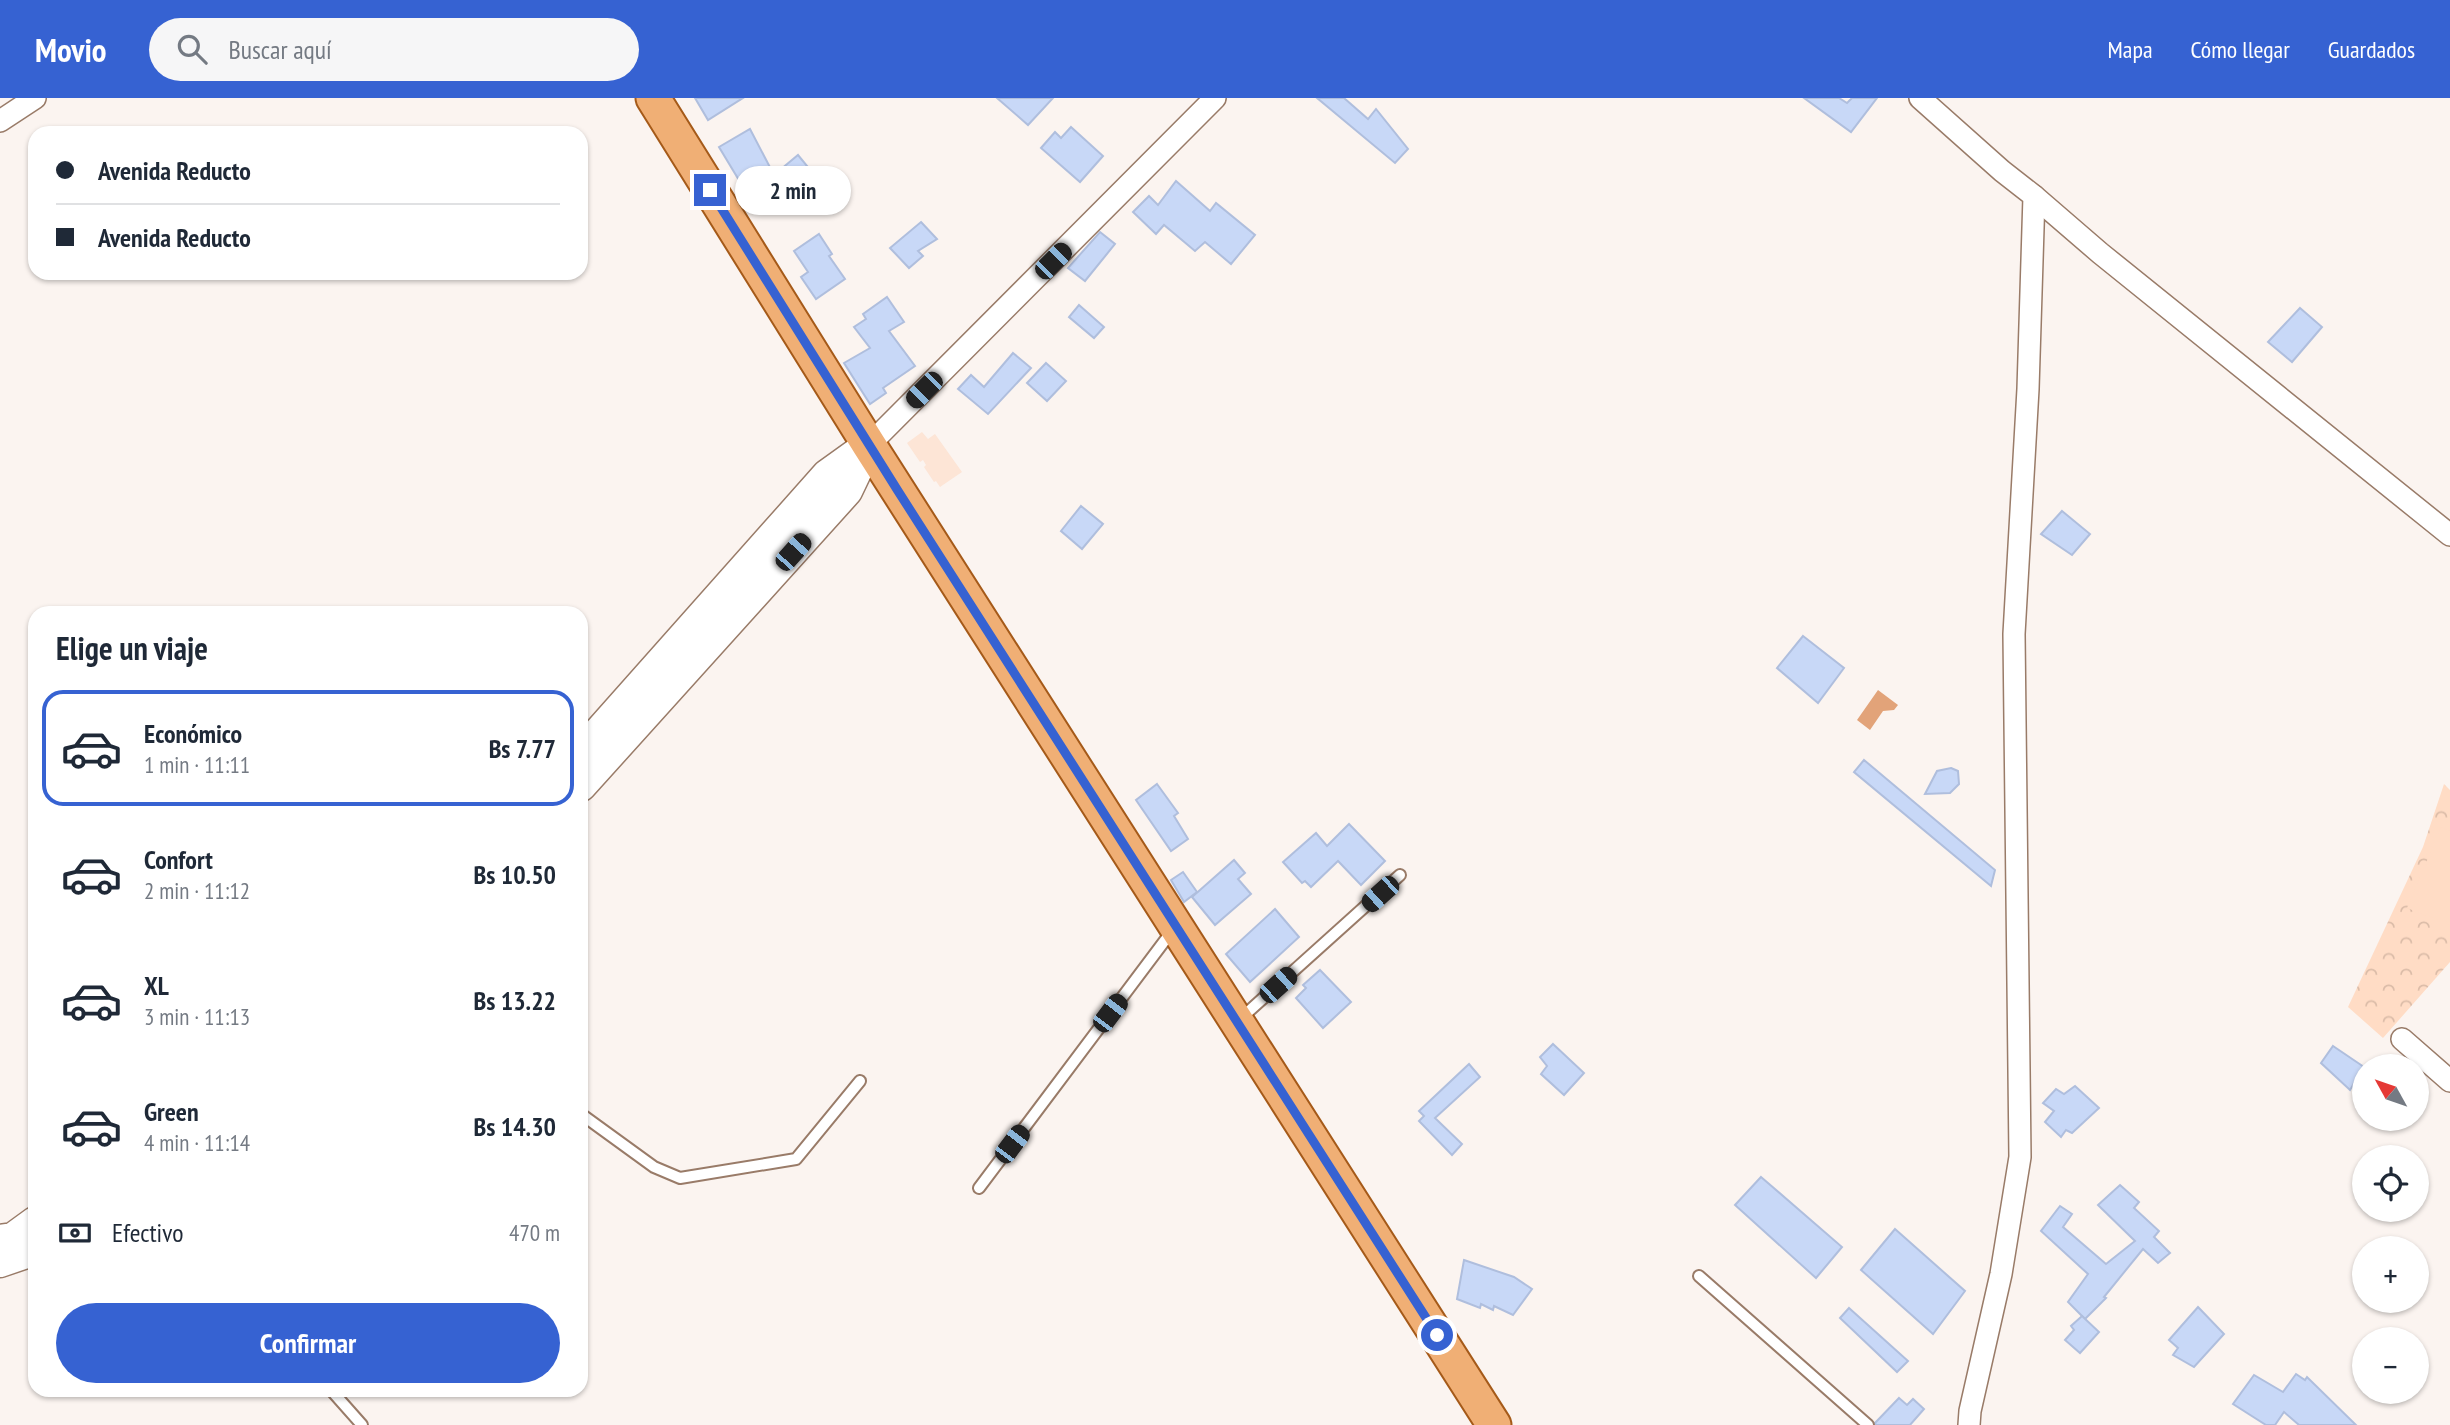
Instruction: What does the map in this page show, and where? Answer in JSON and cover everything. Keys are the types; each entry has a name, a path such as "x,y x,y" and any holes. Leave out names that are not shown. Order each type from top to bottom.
{"main road":[{"path":"653,98 869,445 1494,1425"}],"street":[{"path":"0,121 35,98"},
{"path":"588,765 848,491 869,445 1215,98"},
{"path":"1920,98 2100,253 2450,535"},
{"path":"1969,1425 2001,1274 2020,1157 2014,634 2028,389 2034,196"},
{"path":"2402,1038 2450,1081"},
{"path":"0,1240 13,1238 28,1227"},
{"path":"0,1262 28,1252"}],"lane":[{"path":"1237,1022 1400,875"},
{"path":"979,1188 1176,926"},
{"path":"588,1119 654,1167 680,1178 796,1159 860,1081"},
{"path":"1699,1276 1868,1425"},
{"path":"337,1397 362,1425"}],"shaded area":[{"path":"922,432 928,439 935,434 962,472 940,487 924,467 926,465 923,460 920,462 907,443"},
{"path":"1878,690 1898,705 1894,710 1883,711 1870,730 1857,720"}],"green space":[{"path":"2444,784 2450,790 2450,962 2383,1038 2348,1007 2423,847"},
{"path":"2441,827 2450,831 2450,925 2407,908"}],"building":[{"path":"695,98 743,98 708,120"},
{"path":"997,98 1053,98 1028,125"},
{"path":"1317,98 1344,98 1368,119 1376,109 1408,149 1395,163"},
{"path":"1804,98 1839,98 1847,103 1852,98 1877,98 1851,132"},
{"path":"1071,127 1103,156 1080,182 1041,148 1055,132 1061,138"},
{"path":"750,129 774,175 798,155 812,172 757,210 719,147"},
{"path":"1176,181 1210,211 1216,203 1255,235 1231,264 1205,242 1195,251 1164,225 1156,234 1133,212 1149,196 1158,205"},
{"path":"921,222 937,239 918,251 923,256 909,268 890,248"},
{"path":"1100,232 1115,244 1085,281 1068,268"},
{"path":"819,234 832,254 829,256 845,279 816,299 801,277 808,272 794,251"},
{"path":"887,297 904,322 889,331 915,366 883,388 886,393 870,404 844,363 870,348 854,327 866,319 863,314"},
{"path":"1079,305 1104,327 1094,338 1069,317"},
{"path":"2300,308 2322,327 2292,362 2268,342"},
{"path":"1013,353 1031,368 988,414 958,389 971,375 984,387"},
{"path":"1046,363 1066,381 1047,401 1027,383"},
{"path":"1081,506 1103,524 1082,549 1061,531"},
{"path":"2062,511 2090,534 2072,555 2041,534"},
{"path":"1803,636 1844,668 1818,703 1777,668"},
{"path":"1864,760 1995,870 1991,886 1854,772"},
{"path":"1951,768 1958,771 1959,784 1950,793 1925,794 1937,771"},
{"path":"1157,784 1178,813 1174,816 1188,839 1171,851 1136,800"},
{"path":"1349,824 1385,861 1361,885 1338,861 1311,887 1305,881 1302,883 1283,862 1316,833 1327,846"},
{"path":"1234,860 1245,873 1238,879 1251,894 1215,925 1192,897"},
{"path":"1183,872 1197,892 1184,902 1171,880"},
{"path":"1275,909 1299,937 1250,982 1226,954"},
{"path":"1320,970 1351,1002 1323,1028 1296,998 1306,988 1303,985"},
{"path":"1553,1044 1584,1073 1564,1095 1541,1074 1547,1066 1540,1057"},
{"path":"2333,1046 2352,1059 2350,1090 2321,1063"},
{"path":"1469,1064 1480,1077 1435,1118 1462,1144 1452,1155 1419,1121 1424,1116 1419,1111"},
{"path":"2075,1086 2099,1108 2072,1133 2066,1130 2061,1137 2045,1122 2054,1111 2043,1103 2056,1089 2064,1094"},
{"path":"1761,1177 1842,1247 1816,1278 1735,1205"},
{"path":"2120,1185 2139,1202 2134,1208 2159,1231 2154,1237 2170,1253 2158,1263 2143,1249 2104,1297 2106,1298 2085,1319 2068,1302 2088,1274 2041,1231 2060,1206 2072,1214 2063,1227 2106,1264 2135,1241 2098,1205"},
{"path":"1895,1229 1965,1291 1933,1334 1861,1270"},
{"path":"1464,1260 1514,1277 1532,1289 1513,1315 1494,1306 1493,1310 1481,1304 1480,1308 1457,1299"},
{"path":"2198,1307 2224,1334 2194,1367 2173,1355 2178,1348 2169,1340"},
{"path":"1849,1308 1908,1361 1897,1372 1840,1318"},
{"path":"2082,1316 2099,1332 2080,1353 2065,1340 2074,1330 2071,1326"},
{"path":"2296,1374 2305,1380 2307,1377 2356,1425 2299,1425 2284,1412 2275,1425 2266,1425 2233,1404 2254,1375 2283,1392"},
{"path":"1899,1398 1907,1405 1913,1399 1924,1409 1910,1425 1876,1425 1875,1423"}],"route":[{"path":"710,190 898,491 1437,1335"}]}
